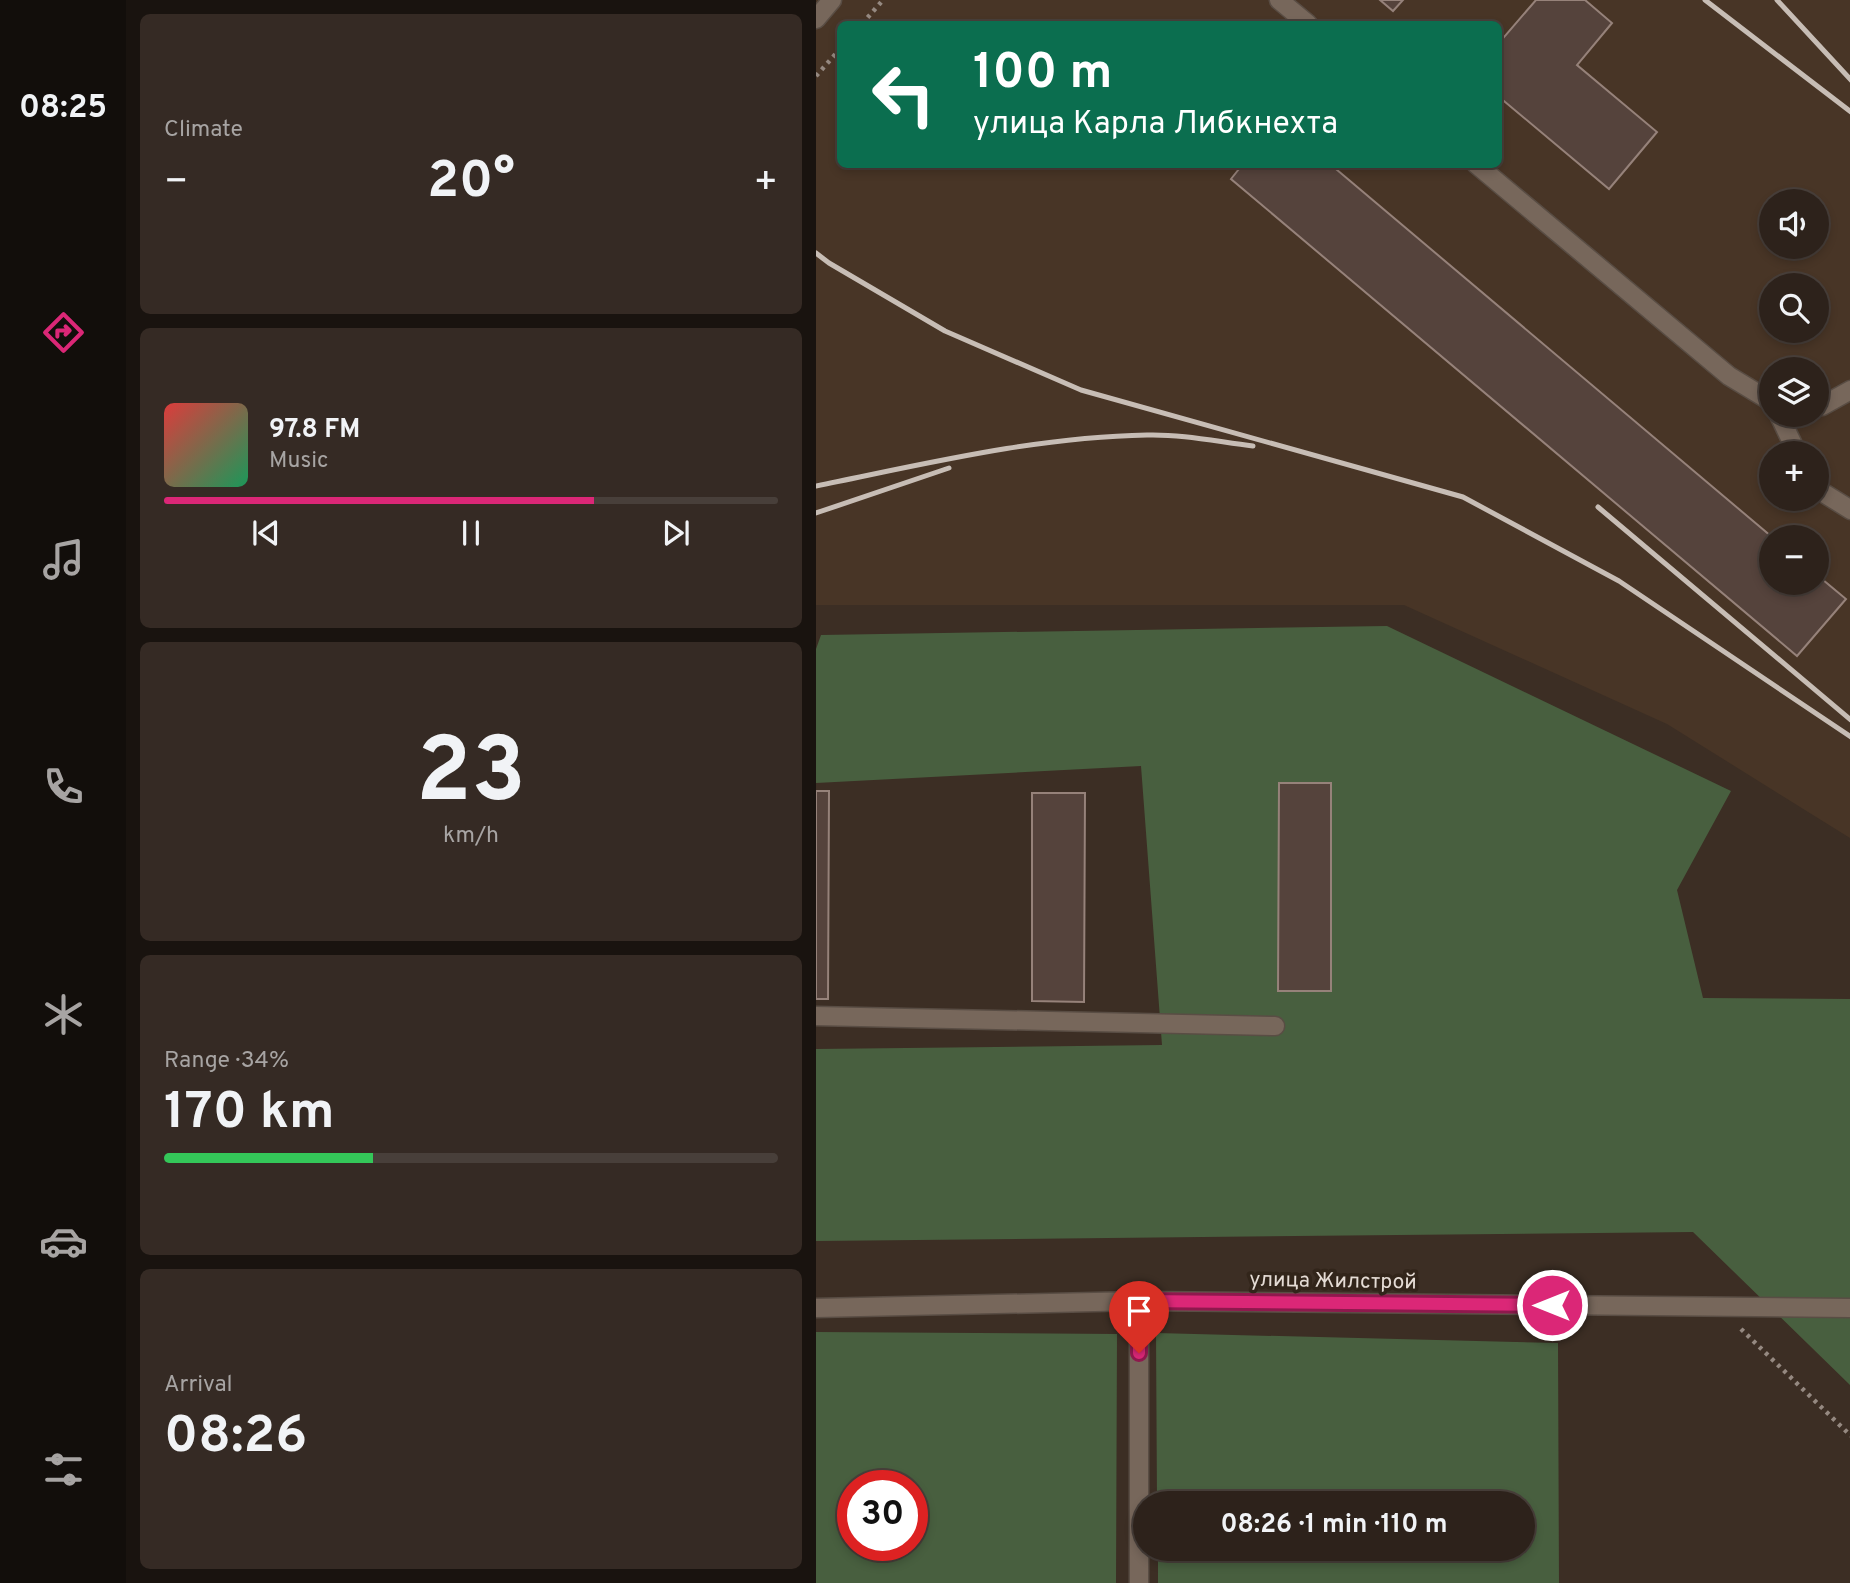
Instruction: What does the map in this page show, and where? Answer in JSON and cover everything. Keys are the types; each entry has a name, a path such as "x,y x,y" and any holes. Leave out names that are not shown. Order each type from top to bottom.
{"street":[{"path":"816,19 832,0"},
{"path":"1279,0 1304,21"},
{"path":"1481,168 1729,376 1759,394"},
{"path":"1829,402 1850,390"},
{"path":"1829,496 1850,510"},
{"path":"816,1016 1275,1026"},
{"path":"1139,1301 1139,1583"},
{"name":"улица Жилстрой","path":"816,1308 1139,1301 1850,1308"}],"path":[{"path":"865,21 883,0"},
{"path":"816,76 837,52"},
{"path":"1717,1307 1850,1436"}],"shaded area":[{"path":"816,0 1850,0 1850,838 1667,724 1404,605 816,605"}],"green space":[{"path":"1387,626 1731,791 1677,890 1703,998 1850,999 1850,1385 1693,1232 816,1241 816,1049 1162,1045 1141,766 816,783 816,649 821,635"},
{"path":"816,1332 1117,1334 1116,1583 816,1583"},
{"path":"1156,1333 1558,1343 1559,1583 1158,1583 1158,1561 1535,1561 1535,1491 1157,1491"}],"building":[{"path":"1380,0 1403,0 1393,11"},
{"path":"1536,0 1585,0 1612,23 1577,65 1657,132 1609,189 1502,99 1502,39"},
{"path":"1240,168 1335,168 1759,526 1759,595 1829,595 1829,585 1846,599 1797,656 1231,179"},
{"path":"1279,783 1331,783 1331,991 1278,991"},
{"path":"816,791 829,791 828,999 816,999"},
{"path":"1032,793 1085,793 1084,1002 1032,1001"}],"railway":[{"path":"1705,0 1851,112"},
{"path":"1777,0 1851,80"},
{"path":"816,253 945,331 1081,390 1463,497 1619,581 1851,737"},
{"path":"816,486 980,453 1105,437 1174,436 1253,446"},
{"path":"816,513 949,468"},
{"path":"1598,507 1851,720"}],"route":[{"path":"1139,1353 1139,1301 1552,1305"}]}
